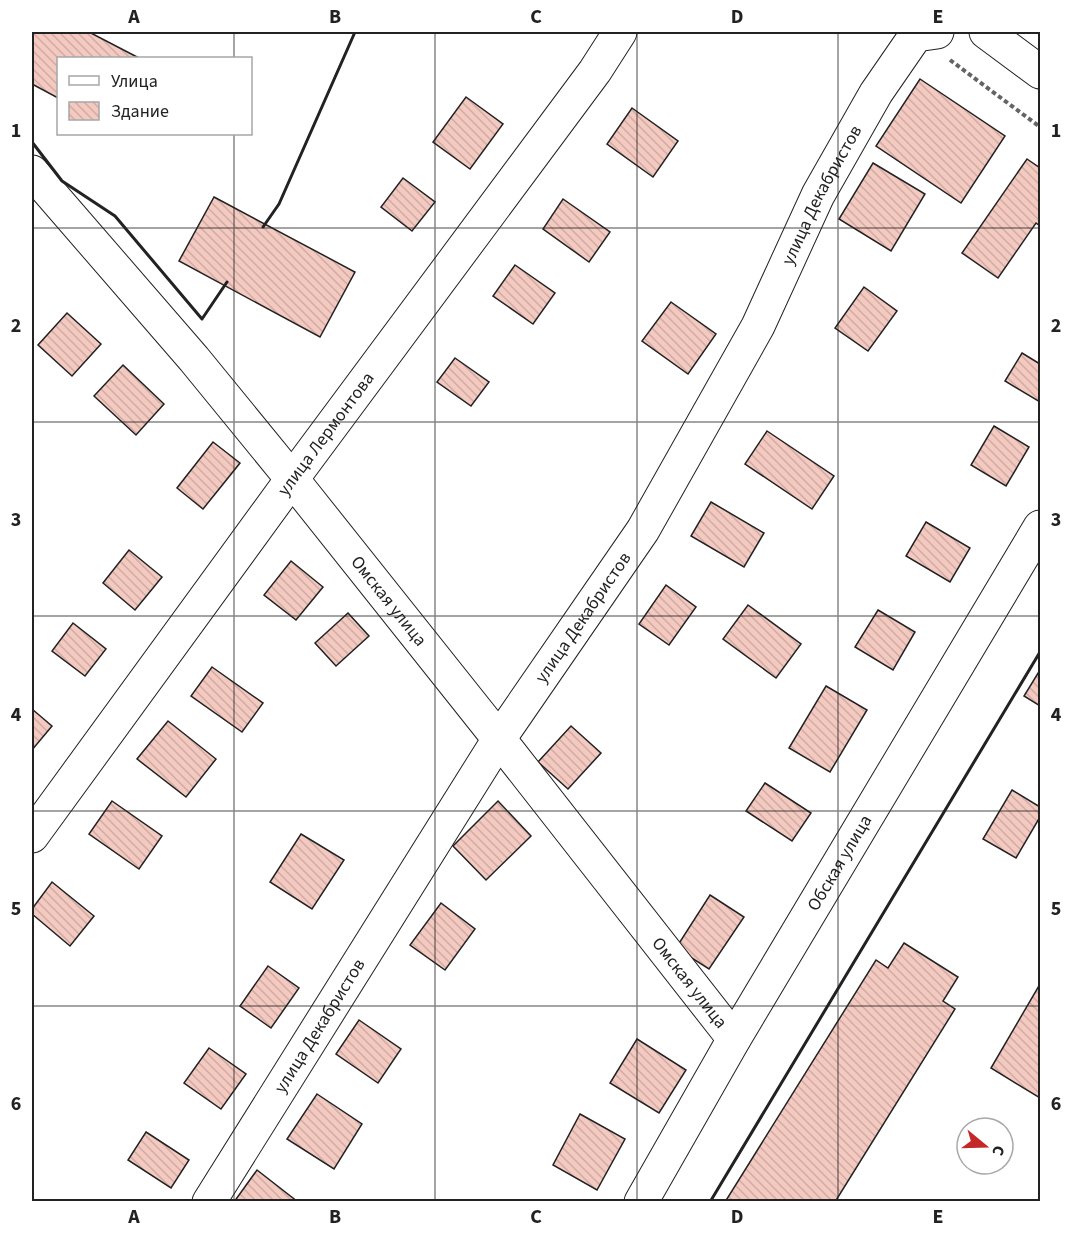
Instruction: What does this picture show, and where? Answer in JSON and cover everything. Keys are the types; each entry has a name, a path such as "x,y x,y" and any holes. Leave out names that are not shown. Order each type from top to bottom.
{"street":[{"name":"улица Лермонтова","path":"32,836 292,479 595,71 620,32"},
{"path":"986,32 1041,72"},
{"name":"улица Декабристов","path":"209,1202 499,739 643,530 758,326 818,195 876,93 927,33"},
{"name":"Омская улица","path":"32,172 194,359 292,479 734,1039"},
{"name":"Обская улица","path":"641,1202 734,1039 1041,527"}],"path":[{"path":"927,33 1041,127"}],"building":[{"path":"32,32 89,32 137,57 57,57 57,97 32,84"},
{"path":"920,79 1005,136 961,203 876,146"},
{"path":"466,97 503,124 470,169 433,142"},
{"path":"632,108 678,141 653,177 607,144"},
{"path":"1027,159 1040,168 1040,226 1036,223 998,278 962,253"},
{"path":"873,163 925,194 891,251 839,219"},
{"path":"403,178 435,202 412,231 381,207"},
{"path":"214,197 355,272 320,337 179,261"},
{"path":"563,199 610,232 589,262 543,229"},
{"path":"515,265 555,293 533,324 493,296"},
{"path":"864,287 897,311 868,351 835,328"},
{"path":"671,302 716,334 688,374 642,341"},
{"path":"67,313 101,344 72,376 38,345"},
{"path":"1022,353 1040,364 1040,402 1005,381"},
{"path":"455,358 489,382 471,406 437,382"},
{"path":"123,365 164,404 136,435 94,396"},
{"path":"994,426 1029,447 1006,486 971,465"},
{"path":"767,431 834,476 812,509 745,464"},
{"path":"213,442 240,463 203,509 177,488"},
{"path":"711,502 764,533 744,567 691,536"},
{"path":"926,522 970,548 950,582 906,556"},
{"path":"129,550 162,577 135,610 103,583"},
{"path":"291,561 323,587 296,620 264,595"},
{"path":"666,585 696,607 669,645 639,624"},
{"path":"748,605 801,644 776,678 723,639"},
{"path":"878,610 915,632 893,670 855,647"},
{"path":"348,613 369,636 336,666 315,643"},
{"path":"73,623 106,649 85,676 52,651"},
{"path":"212,667 263,703 242,732 191,696"},
{"path":"1040,670 1040,706 1024,696"},
{"path":"826,686 867,710 830,772 789,748"},
{"path":"32,709 52,726 32,750"},
{"path":"168,721 216,759 186,797 137,759"},
{"path":"571,726 601,753 568,789 538,762"},
{"path":"765,783 811,813 792,841 746,811"},
{"path":"1012,790 1040,807 1040,817 1016,858 983,839"},
{"path":"112,801 162,836 139,869 89,834"},
{"path":"498,801 531,836 486,880 453,846"},
{"path":"301,834 344,860 312,909 270,882"},
{"path":"52,882 94,916 70,946 32,914 32,909"},
{"path":"710,895 744,917 709,969 676,948"},
{"path":"441,903 475,929 445,970 410,945"},
{"path":"904,943 958,977 943,1001 955,1009 835,1202 725,1202 876,960 888,968"},
{"path":"268,966 299,988 271,1028 240,1006"},
{"path":"1040,984 1040,1098 991,1068"},
{"path":"359,1020 401,1049 378,1083 336,1054"},
{"path":"637,1039 686,1070 659,1113 610,1083"},
{"path":"209,1048 246,1074 221,1109 184,1083"},
{"path":"317,1094 362,1124 334,1169 287,1139"},
{"path":"580,1114 625,1139 597,1190 553,1165"},
{"path":"146,1132 189,1160 171,1188 128,1160"},
{"path":"257,1170 298,1202 234,1202"}],"wall":[{"path":"263,227 279,204 355,32"},
{"path":"32,142 62,181 115,216 202,319 227,282"},
{"path":"710,1202 1040,652"}]}
